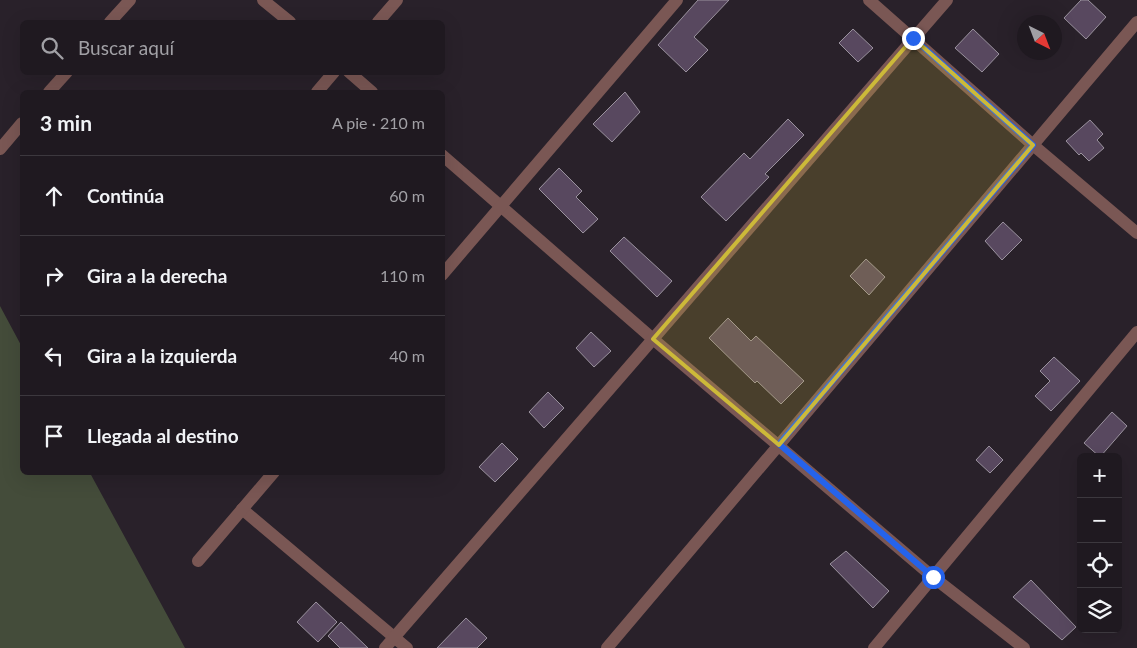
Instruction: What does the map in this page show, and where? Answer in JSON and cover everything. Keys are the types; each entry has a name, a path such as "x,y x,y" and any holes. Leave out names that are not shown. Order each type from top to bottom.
{"street":[{"path":"112,20 130,0"},
{"path":"263,0 288,20"},
{"path":"380,20 397,0"},
{"path":"445,271 677,0"},
{"path":"869,0 1033,145 1137,233"},
{"path":"384,648 947,0"},
{"path":"607,648 1137,22"},
{"path":"51,90 64,75"},
{"path":"319,90 331,75"},
{"path":"352,75 370,90"},
{"path":"0,149 20,126"},
{"path":"445,158 653,340 779,444 933,577 1024,648"},
{"path":"874,648 1137,332"},
{"path":"198,561 271,475"},
{"path":"242,509 407,648"}],"highlighted area":[{"path":"913,38 1033,145 779,445 653,339"}],"green space":[{"path":"0,306 20,343 20,475 91,475 185,648 0,648"}],"building":[{"path":"698,0 729,0 694,37 708,50 686,72 658,45"},
{"path":"1081,0 1088,0 1106,17 1086,39 1064,18"},
{"path":"853,29 873,48 858,62 839,43"},
{"path":"973,29 999,54 982,72 955,48"},
{"path":"625,92 640,112 612,142 593,124"},
{"path":"788,119 804,135 765,174 769,177 726,221 701,197 744,153 750,159"},
{"path":"1090,120 1103,134 1097,140 1104,148 1089,161 1081,153 1079,155 1066,141"},
{"path":"559,168 582,191 576,197 598,219 583,233 539,189"},
{"path":"1003,222 1022,240 1002,260 985,241"},
{"path":"624,237 672,281 657,297 610,251"},
{"path":"866,259 885,277 869,295 850,276"},
{"path":"728,318 751,341 756,336 804,381 781,404 757,381 755,383 709,338"},
{"path":"591,332 611,351 594,367 576,348"},
{"path":"1054,357 1080,381 1051,411 1035,396 1050,381 1040,371"},
{"path":"548,392 564,408 544,428 529,412"},
{"path":"1112,412 1127,426 1103,453 1095,453 1084,443"},
{"path":"502,443 518,459 495,482 479,467"},
{"path":"989,446 1003,460 990,473 976,460"},
{"path":"846,551 889,591 873,608 830,564"},
{"path":"1031,580 1076,627 1062,640 1013,597"},
{"path":"316,602 337,622 318,642 297,622"},
{"path":"466,618 487,638 477,648 437,648"},
{"path":"341,622 368,648 340,648 328,636"}],"route":[{"path":"913,38 1033,145 779,444 933,577"}]}
